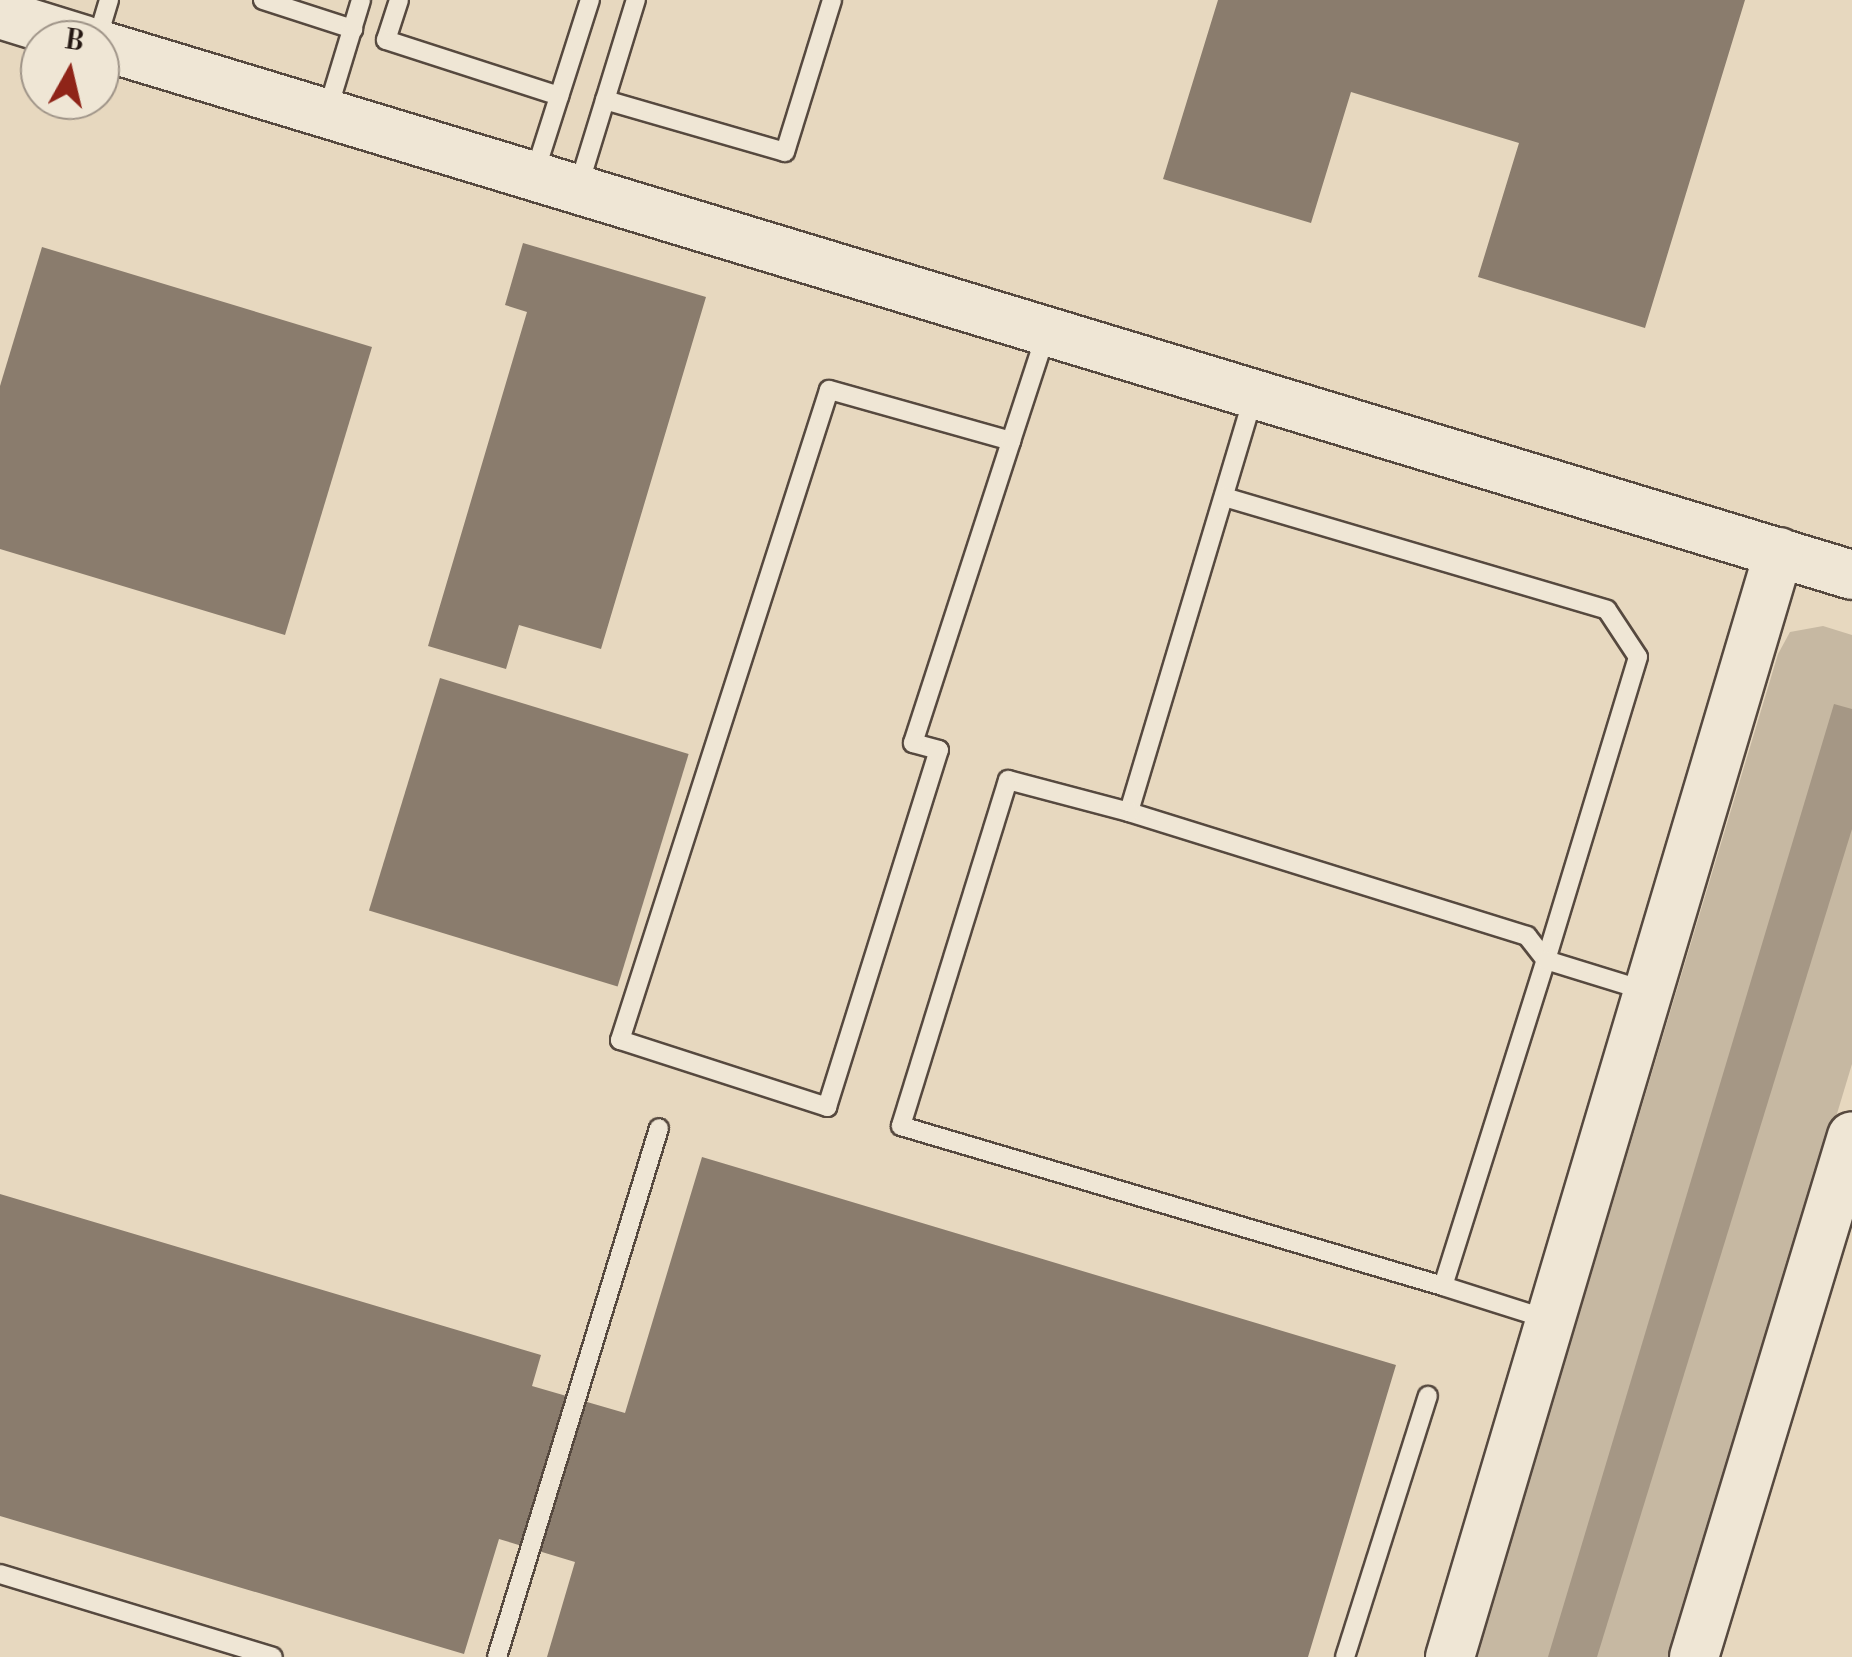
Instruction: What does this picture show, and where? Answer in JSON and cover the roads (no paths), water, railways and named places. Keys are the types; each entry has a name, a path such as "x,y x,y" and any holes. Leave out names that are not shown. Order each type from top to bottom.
{"street":[{"path":"120,49 1852,575"},
{"path":"1450,1657 1778,552"},
{"path":"1694,1657 1852,1136"}],"lane":[{"path":"263,0 353,28"},
{"path":"327,113 362,0"},
{"path":"399,0 386,40 559,96"},
{"path":"556,182 559,96 590,0"},
{"path":"556,182 605,100 636,0"},
{"path":"605,100 785,152 832,0"},
{"path":"1011,441 830,390 620,1040 827,1108 940,750 913,743 1011,441 1047,330"},
{"path":"1129,812 1255,393"},
{"path":"1224,498 1607,610 1638,657 1443,1286"},
{"path":"1550,1320 901,1126 1008,780 1129,812 1527,936 1546,960 1648,992"},
{"path":"497,1657 659,1128"},
{"path":"1345,1657 1428,1396"},
{"path":"0,1574 260,1655"}]}
